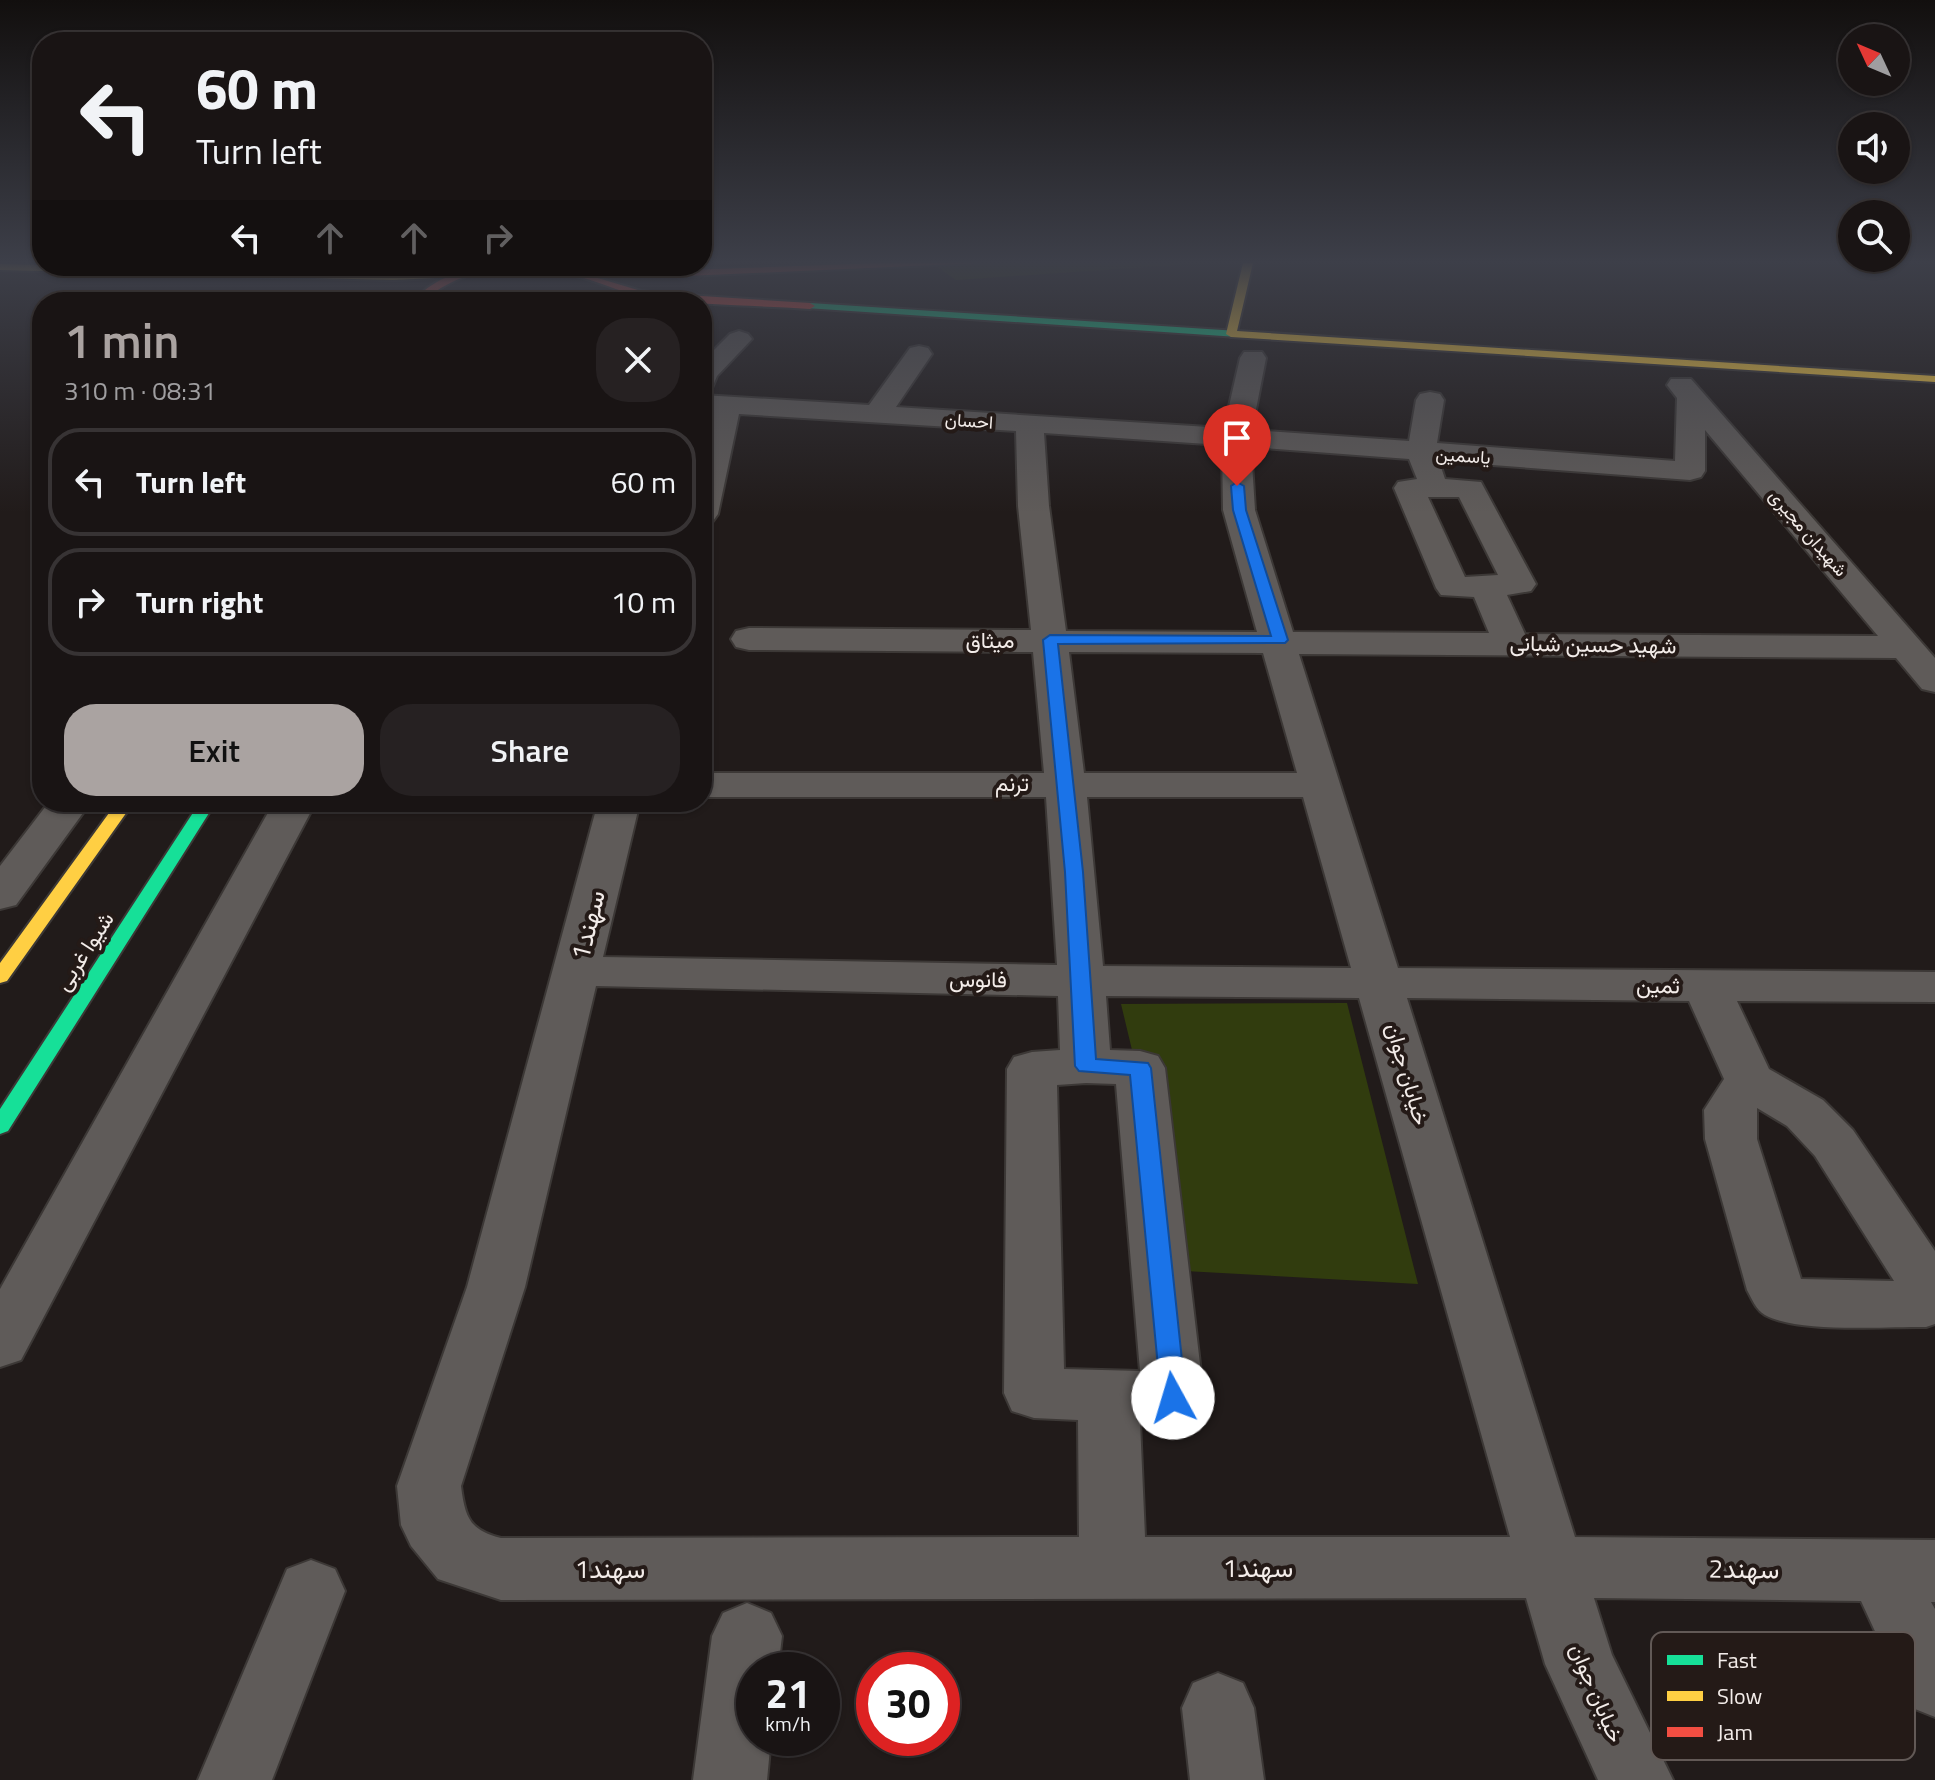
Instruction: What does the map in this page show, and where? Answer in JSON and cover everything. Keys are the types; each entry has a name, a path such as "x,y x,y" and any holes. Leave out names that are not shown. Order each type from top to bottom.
{"main road":[{"path":"1420,346 1935,379"},
{"path":"0,977 119,812"},
{"name":"شیوا غربی","path":"0,1126 202,812"}],"street":[{"path":"712,365 727,346"},
{"path":"876,415 919,354"},
{"name":"خیابان جوان","path":"1253,358 1236,437 1239,510 1554,1567 1580,1664 1636,1780"},
{"name":"یاسمین","path":"1236,437 1690,471 1686,388"},
{"name":"شهیدان مجیری","path":"1686,388 1935,681"},
{"path":"1430,400 1421,453 1434,488"},
{"path":"712,430 715,404"},
{"name":"احسان","path":"715,404 1236,437"},
{"path":"1030,425 1028,473 1065,783 1086,1066"},
{"path":"1409,488 1470,488 1519,584 1486,586 1453,588 1409,488"},
{"path":"1486,586 1511,643"},
{"name":"میثاق","path":"749,639 1280,640"},
{"name":"شهید حسین شبانی","path":"1280,640 1906,647"},
{"name":"ترنم","path":"712,785 1322,785"},
{"path":"0,896 63,812"},
{"path":"0,1343 290,812"},
{"name":"1سهند","path":"616,812 496,1287 429,1486 434,1525 461,1558 501,1569 1554,1567"},
{"name":"فانوس","path":"576,971 1082,981 1381,982"},
{"name":"ثمین","path":"1381,982 1935,987"},
{"path":"1706,985 1749,1080"},
{"path":"1086,1066 1140,1068 1173,1398 1034,1393 1032,1069 1086,1066"},
{"path":"1108,1396 1113,1568"},
{"name":"2سهند","path":"1554,1567 1908,1571"},
{"path":"1908,1571 1935,1683"},
{"path":"235,1780 311,1591"},
{"path":"730,1780 747,1636"},
{"path":"1218,1708 1227,1780"}],"green space":[{"path":"1347,1003 1418,1284 1185,1271 1121,1004"}],"traffic: fast":[{"path":"0,1126 202,812"}],"traffic: slow":[{"path":"1425,346 1935,379"},
{"path":"0,977 119,812"}],"route":[{"path":"1173,1398 1140,1068 1086,1066 1074,872 1050,640 1280,640 1239,510 1237,486"}]}
